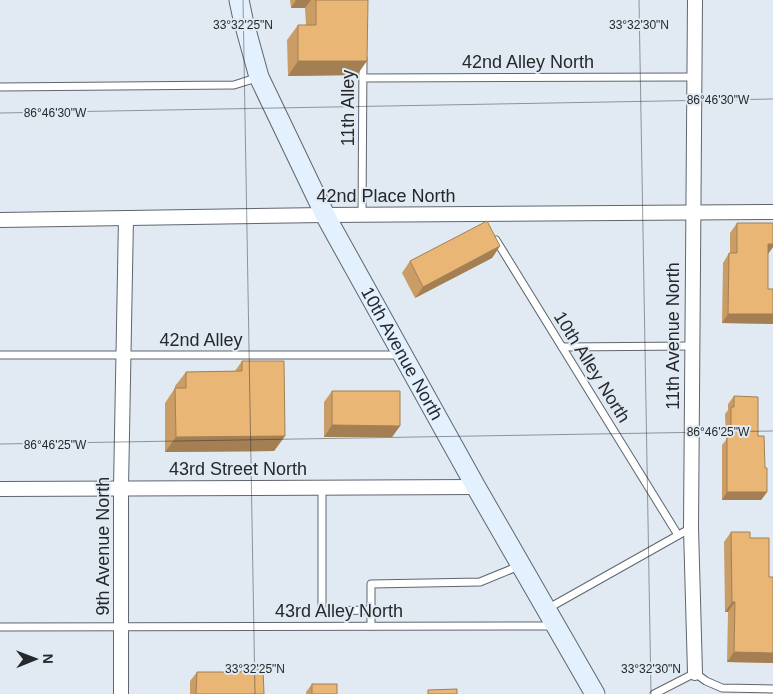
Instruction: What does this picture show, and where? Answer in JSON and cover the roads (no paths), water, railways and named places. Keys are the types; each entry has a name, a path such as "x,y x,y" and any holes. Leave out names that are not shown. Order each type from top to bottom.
{"street":[{"name":"10th Avenue North","path":"239,0 259,77 325,215 476,487 595,694"},
{"name":"11th Avenue North","path":"695,0 692,346 685,531 695,673"},
{"name":"42nd Place North","path":"0,220 325,215 483,219 773,212"},
{"name":"9th Avenue North","path":"121,694 121,488 126,218"},
{"name":"43rd Street North","path":"0,488 476,487"}],"lane":[{"name":"11th Alley","path":"362,215 363,48"},
{"path":"0,87 234,85 259,77"},
{"name":"42nd Alley North","path":"363,78 694,77"},
{"name":"10th Alley North","path":"490,231 562,346 685,531"},
{"path":"562,346 692,346"},
{"name":"42nd Alley","path":"0,355 402,355"},
{"path":"322,487 322,611 371,610"},
{"path":"546,609 685,531"},
{"path":"371,626 371,584 480,582 522,565"},
{"name":"43rd Alley North","path":"0,627 556,626"},
{"path":"654,694 695,673 706,681 722,688 773,690"}]}
